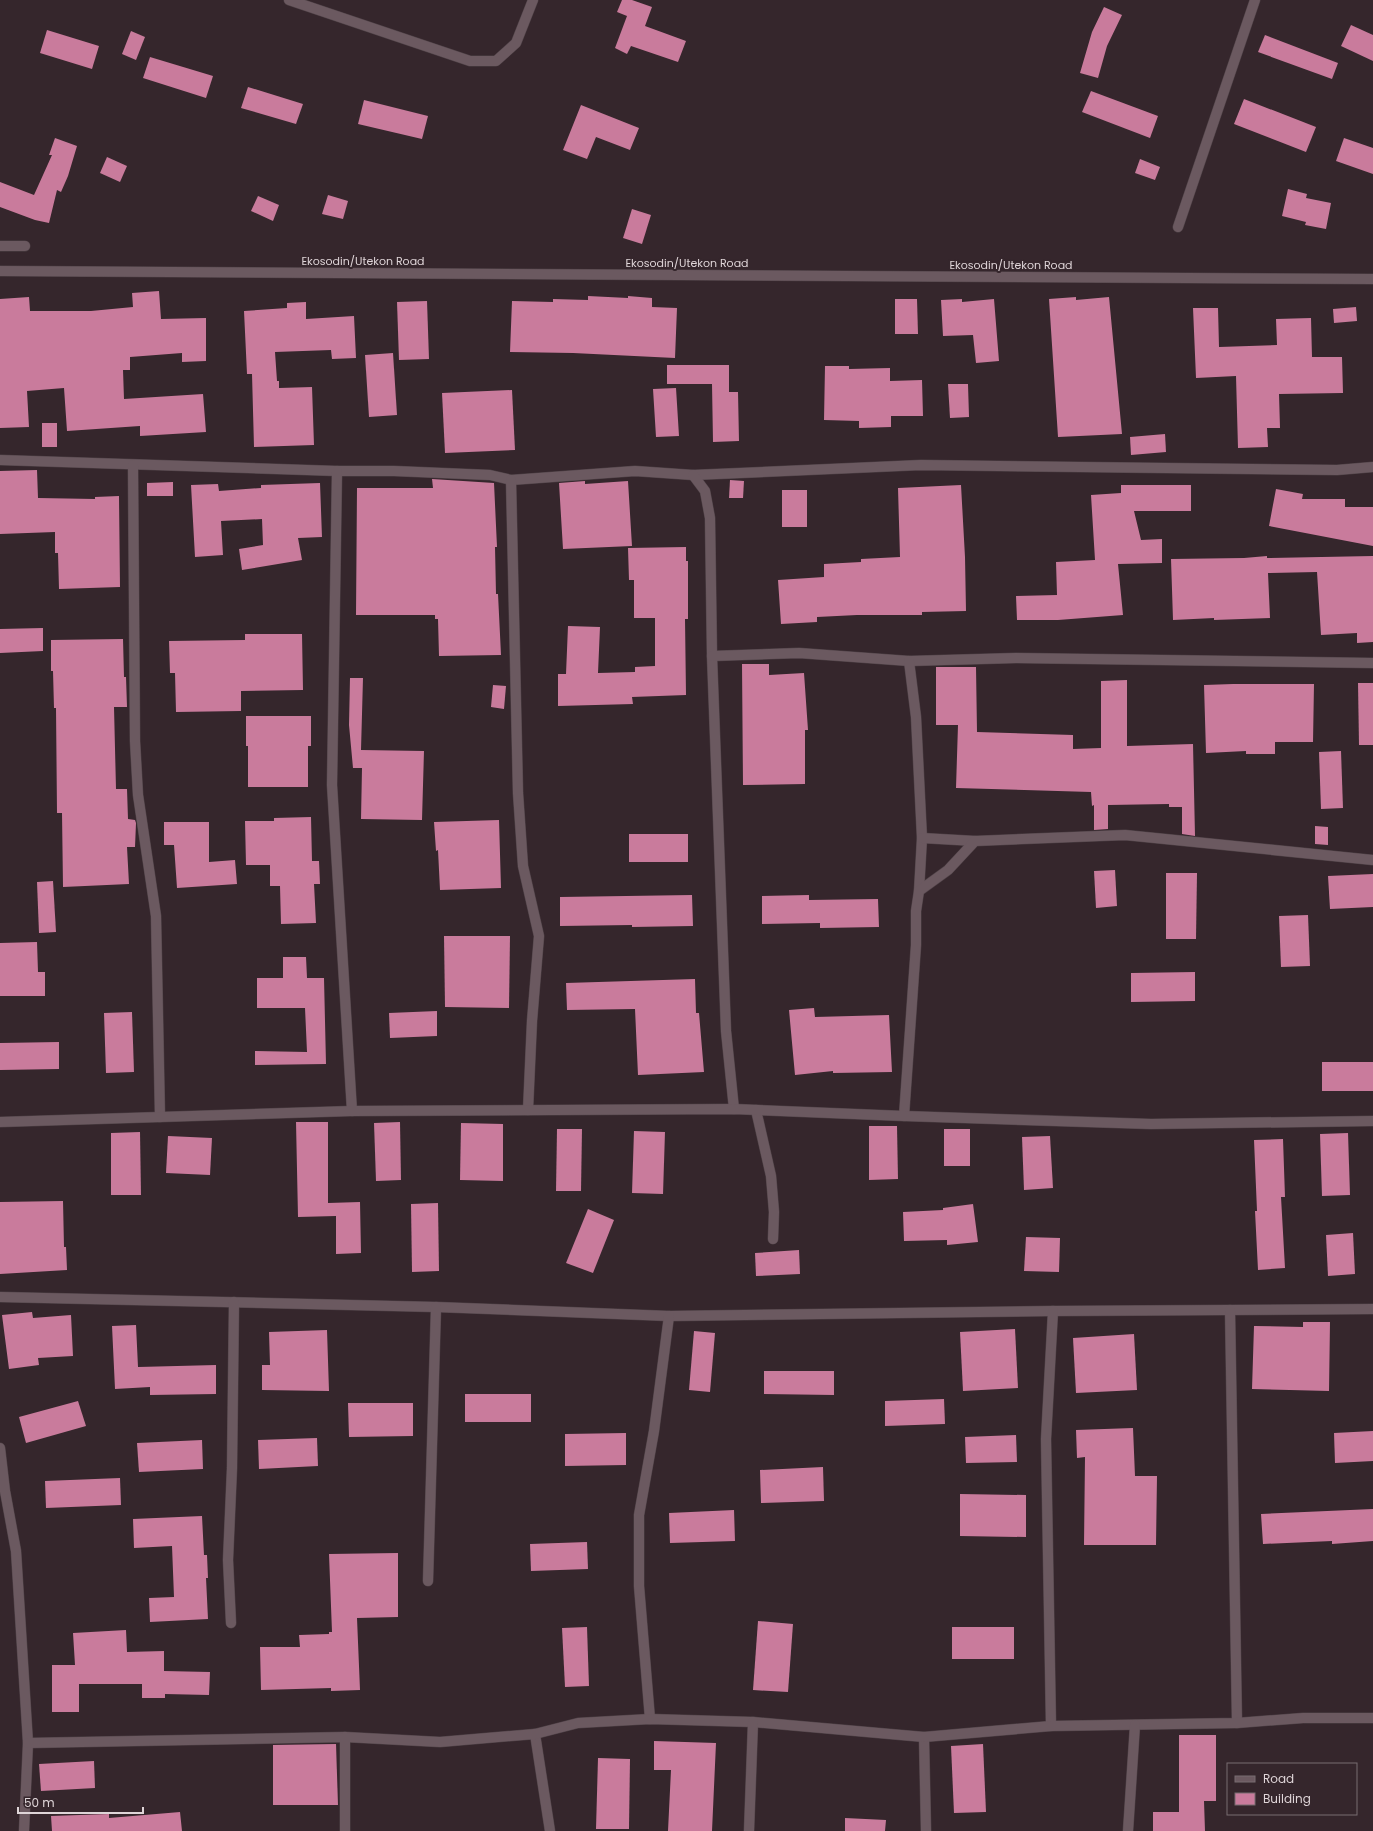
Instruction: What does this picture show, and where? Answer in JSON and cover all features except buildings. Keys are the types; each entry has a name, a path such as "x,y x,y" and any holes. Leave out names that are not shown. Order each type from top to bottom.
{"street":[{"path":"289,0 470,61 496,61 516,43 533,0"},
{"path":"1178,227 1255,0"},
{"path":"0,246 25,246"},
{"name":"Ekosodin/Utekon Road","path":"0,271 1373,279"},
{"path":"0,460 133,466 394,471 490,475 511,480 635,471 693,475 920,465 1329,470 1373,468"},
{"path":"133,466 135,741 138,795 156,916 160,1117"},
{"path":"338,471 332,785 352,1111"},
{"path":"693,475 705,491 710,518 712,656 726,1031 734,1109"},
{"path":"511,480 518,794 523,866 539,936 532,1021 528,1110"},
{"path":"712,656 799,654 908,661 1016,658 1373,663"},
{"path":"904,1116 916,945 916,911 919,891 922,838 916,717 908,661"},
{"path":"922,838 975,840 1125,835 1373,860"},
{"path":"919,891 948,870 975,840"},
{"path":"0,1122 352,1111 734,1109 1151,1124 1373,1121"},
{"path":"756,1110 771,1176 774,1212 773,1239"},
{"path":"0,1297 436,1307 669,1316 1054,1311 1373,1310"},
{"path":"231,1624 228,1560 232,1468 234,1302"},
{"path":"428,1581 436,1307"},
{"path":"1230,1310 1237,1723"},
{"path":"1051,1726 1046,1438 1054,1311"},
{"path":"650,1719 639,1586 639,1515 654,1432 669,1316"},
{"path":"0,1448 5,1491 16,1551 28,1743 24,1831"},
{"path":"28,1743 345,1737 440,1742 535,1734 578,1723 650,1719 753,1722 924,1737 1051,1726 1237,1723 1303,1718 1373,1718"},
{"path":"749,1831 753,1722"},
{"path":"1128,1831 1135,1725"},
{"path":"535,1734 550,1831"},
{"path":"345,1737 345,1831"},
{"path":"924,1737 926,1831"}]}
